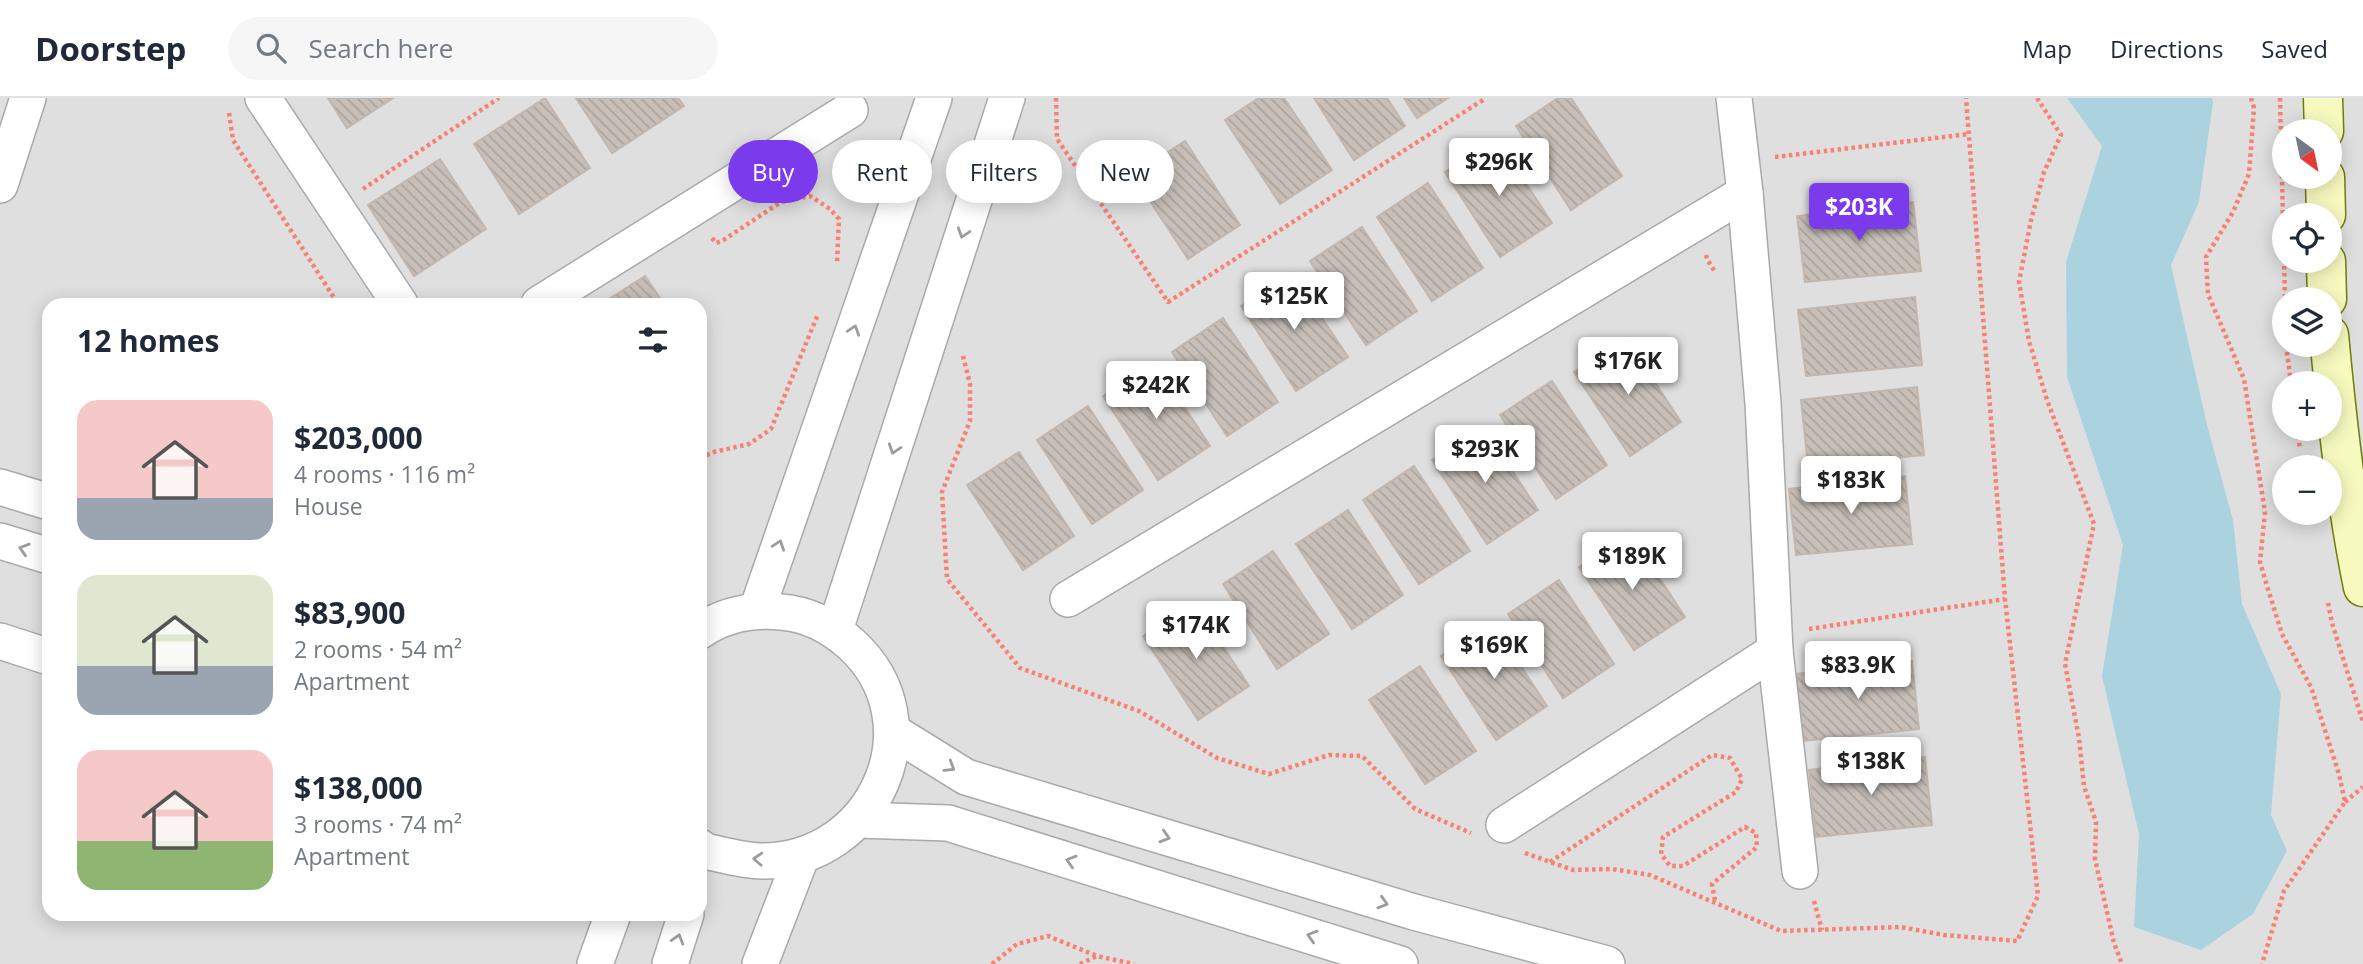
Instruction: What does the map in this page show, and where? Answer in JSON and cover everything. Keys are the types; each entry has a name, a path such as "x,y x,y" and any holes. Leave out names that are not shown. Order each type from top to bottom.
{"street":[{"path":"0,185 28,98"},
{"path":"263,98 396,298"},
{"path":"757,610 933,98"},
{"path":"835,630 1007,98"},
{"path":"1734,98 1744,177 1763,403 1774,643 1800,871"},
{"path":"2323,98 2324,119"},
{"path":"549,298 850,110"},
{"path":"1068,599 1744,177"},
{"path":"2331,357 2339,440 2363,587"},
{"path":"0,487 42,500"},
{"path":"0,541 42,554"},
{"path":"707,626 717,620 757,610 799,613 835,630 865,657 885,691 892,731 887,771 871,804 859,820 840,837 802,855 762,861 707,856"},
{"path":"0,641 42,655"},
{"path":"1500,837 1774,643"},
{"path":"892,731 966,777 1400,908 1607,964"},
{"path":"859,820 948,823 1400,964"},
{"path":"760,964 802,855"},
{"path":"595,964 610,921"},
{"path":"670,964 684,921"}],"path":[{"path":"335,207 499,98"},
{"path":"1056,98 1057,139 1168,302 1486,98"},
{"path":"930,335 962,355 970,384 971,421 942,492 947,579 1020,668 1139,711 1217,758 1269,774 1329,755 1362,756 1415,808 1500,837 1550,862 1573,870 1612,869 1650,875 1782,931 1901,927 1944,935 2017,941 2038,896 2005,599 1966,98"},
{"path":"2037,98 2061,135 2041,184 2019,282 2029,341 2043,388 2094,524 2065,664 2079,738 2084,786 2096,822 2095,859 2113,943 2122,964"},
{"path":"2251,98 2255,108 2249,174 2234,212 2206,257 2208,294 2244,379 2265,512 2260,562 2282,634 2311,687 2339,774 2345,802"},
{"path":"2280,98 2285,287"},
{"path":"228,109 233,140 238,150 334,298"},
{"path":"1744,177 1969,134"},
{"path":"691,209 716,243 781,202 810,197 830,209 839,219 837,270"},
{"path":"707,455 749,444 771,429 821,307 859,315"},
{"path":"1774,643 2005,599"},
{"path":"2327,599 2363,722"},
{"path":"1550,862 1712,755 1730,758 1742,779 1736,792 1663,837 1661,854 1670,866 1682,866 1745,827 1756,833 1757,847 1712,884 1715,902"},
{"path":"2262,964 2284,891 2345,802 2363,787"},
{"path":"992,964 1017,944 1048,936 1097,957 1134,964"},
{"path":"1080,964 1097,957"}],"shaded area":[{"path":"0,98 2363,98 2363,964 0,964"}],"water":[{"path":"2067,98 2212,98 2213,102 2199,202 2171,265 2207,425 2233,520 2242,604 2281,694 2271,815 2287,851 2253,914 2201,950 2134,927 2139,834 2102,676 2123,545 2067,377 2066,262 2102,146"}],"building":[{"path":"328,98 393,98 347,128"},
{"path":"545,98 590,168 519,214 474,144"},
{"path":"576,98 678,98 684,106 612,153"},
{"path":"1259,98 1284,98 1332,170 1280,204 1225,120"},
{"path":"1314,98 1387,98 1405,126 1354,160"},
{"path":"1404,98 1448,98 1417,118"},
{"path":"1558,98 1571,98 1622,176 1571,210 1516,126"},
{"path":"1497,139 1552,223 1500,257 1445,172"},
{"path":"1185,141 1240,225 1188,259 1151,203 1174,203 1174,148"},
{"path":"440,159 486,229 414,276 368,205"},
{"path":"1428,183 1483,268 1432,301 1377,217"},
{"path":"1913,202 1921,271 1805,282 1797,216"},
{"path":"1362,227 1417,311 1366,345 1310,261"},
{"path":"1292,273 1348,357 1296,391 1241,306"},
{"path":"645,276 660,298 610,298"},
{"path":"1915,297 1922,365 1806,376 1798,310"},
{"path":"1223,318 1278,402 1227,436 1172,352"},
{"path":"1626,338 1681,422 1630,456 1574,372"},
{"path":"1155,362 1210,446 1158,480 1103,396"},
{"path":"1552,381 1607,465 1556,499 1500,415"},
{"path":"1917,387 1924,455 1808,466 1801,400"},
{"path":"1088,406 1143,490 1092,524 1037,440"},
{"path":"1483,426 1538,510 1487,544 1432,460"},
{"path":"1019,452 1074,536 1023,570 967,485"},
{"path":"1414,466 1470,551 1419,584 1363,500"},
{"path":"1905,476 1912,544 1796,555 1789,489"},
{"path":"1348,510 1403,595 1352,629 1296,544"},
{"path":"1630,533 1685,617 1634,650 1579,567"},
{"path":"1273,551 1329,634 1277,669 1223,584"},
{"path":"1559,580 1614,664 1563,698 1508,614"},
{"path":"1194,602 1249,686 1198,720 1143,636"},
{"path":"1492,622 1547,706 1496,740 1441,656"},
{"path":"1912,661 1919,729 1804,741 1796,674"},
{"path":"1420,666 1476,751 1425,784 1369,700"},
{"path":"1925,757 1932,825 1816,837 1809,770"}]}
